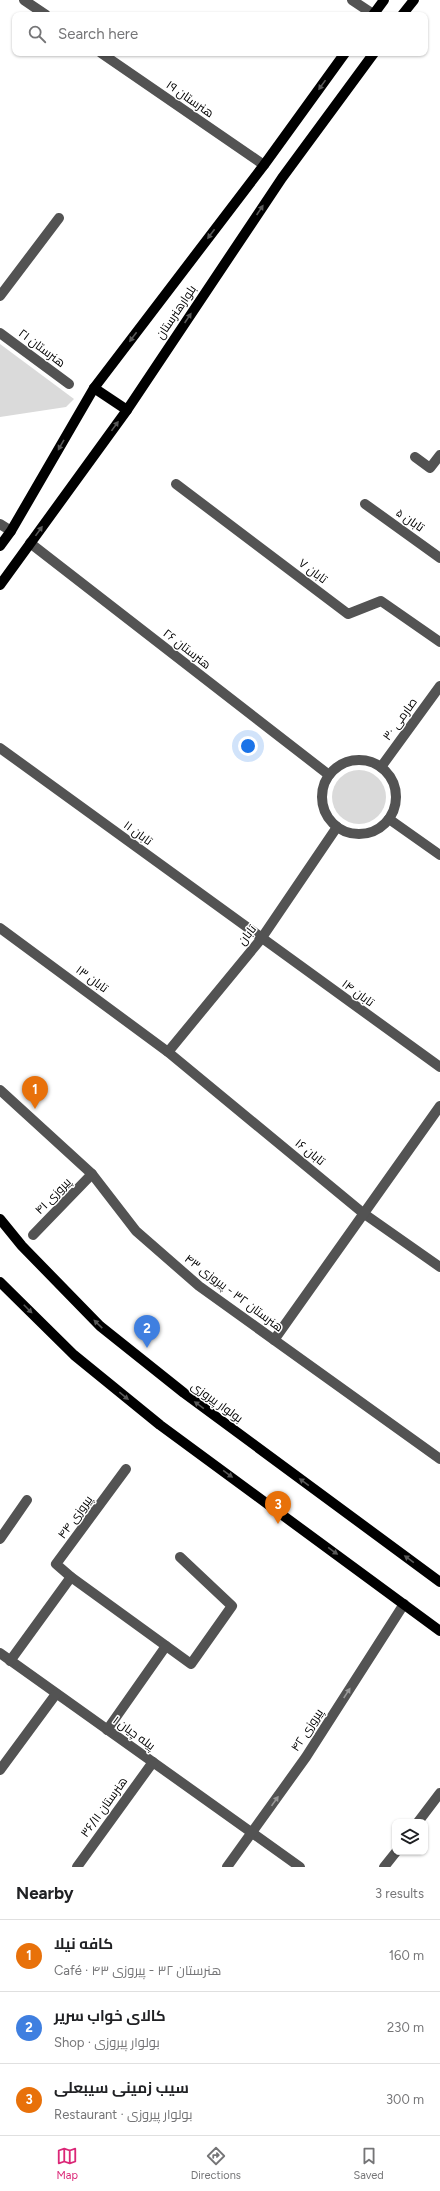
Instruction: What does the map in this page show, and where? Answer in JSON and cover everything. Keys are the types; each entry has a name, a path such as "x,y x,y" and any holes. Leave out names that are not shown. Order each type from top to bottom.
{"main road":[{"path":"375,12 384,0"},
{"path":"404,12 414,0"},
{"name":"بلوارهنرستان","path":"0,546 11,531 94,388 264,165 343,56"},
{"name":"بلوارهنرستان","path":"0,586 127,410 282,178 372,56"},
{"path":"94,388 127,410"},
{"name":"بولوار پیروزی","path":"0,1219 22,1246 100,1326 184,1394 440,1582"},
{"path":"0,1282 74,1355 154,1420 440,1631"}],"street":[{"path":"24,0 42,12"},
{"path":"352,0 369,12"},
{"name":"هنرستان ۱۹","path":"105,56 264,165"},
{"path":"0,296 59,218"},
{"name":"هنرستان ۲۱","path":"0,333 69,384"},
{"path":"415,457 430,468 440,455"},
{"name":"تابان ۷","path":"176,484 348,614 381,602 440,642"},
{"name":"تابان ۵","path":"365,504 440,558"},
{"path":"0,524 11,531"},
{"name":"هنرستان ۲۶","path":"30,544 329,774"},
{"name":"صارمی ۳۰","path":"381,767 440,686"},
{"name":"تابان ۱۱","path":"0,748 261,939"},
{"path":"354,760 368,761 381,767 394,782 396,791 394,810 389,819 383,826 365,833 355,834 337,827 330,820 322,802 323,788 329,774 344,762 354,760"},
{"path":"389,819 440,855"},
{"name":"تابان","path":"168,1052 261,939 337,827"},
{"name":"تابان ۱۳","path":"0,928 168,1052"},
{"name":"تابان ۱۴","path":"261,939 440,1067"},
{"name":"تابان ۱۶","path":"168,1052 363,1213 440,1267"},
{"name":"هنرستان ۳۲ - پیروزی ۴۳","path":"0,1090 92,1174 136,1231 199,1286 440,1460"},
{"path":"274,1340 440,1106"},
{"name":"پیروزی ۴۱","path":"33,1236 92,1174"},
{"name":"پیروزی ۴۴","path":"71,1577 56,1564 126,1469"},
{"path":"0,1539 27,1500"},
{"path":"10,1660 71,1577 191,1664 232,1606 180,1557"},
{"name":"پیروزی ۴۲","path":"227,1867 306,1757 404,1604"},
{"path":"107,1730 166,1646"},
{"name":"پیله چیان ۱","path":"0,1653 300,1867"},
{"path":"0,1770 56,1694"},
{"name":"هنرستان ۳۶/۱۱","path":"77,1867 153,1762"},
{"path":"420,1819 440,1793"},
{"path":"384,1867 394,1855"}],"shaded area":[{"path":"0,344 74,399 66,407 0,417"},
{"path":"359,770 369,772 378,778 384,787 386,797 384,807 378,816 369,822 359,824 349,822 340,816 334,807 332,797 334,787 340,778 349,772"}],"place":[{"name":"کافه نیلا","path":"35,1109"},
{"name":"کالای خواب سریر","path":"147,1348"},
{"name":"سیب زمینی سیبعلی","path":"278,1524"}]}
